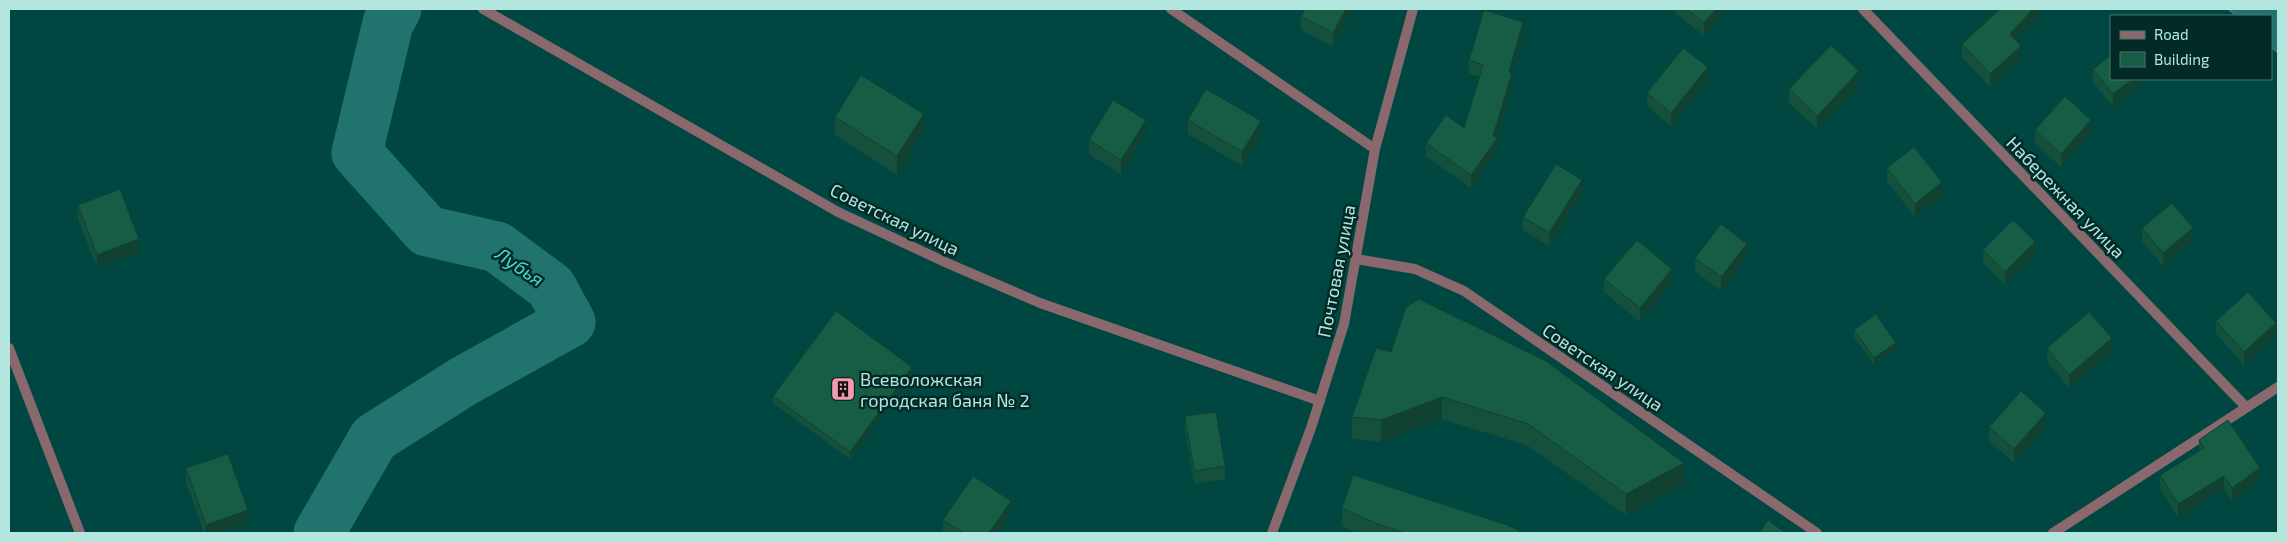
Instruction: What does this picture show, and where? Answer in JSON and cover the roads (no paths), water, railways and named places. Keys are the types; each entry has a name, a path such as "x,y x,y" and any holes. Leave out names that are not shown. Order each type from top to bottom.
{"street":[{"name":"Советская улица","path":"483,9 838,212 1040,303 1320,401"},
{"path":"1171,9 1376,148"},
{"name":"Почтовая улица","path":"1272,533 1320,401 1344,324 1376,148 1413,9"},
{"name":"Набережная улица","path":"1863,9 2246,407"},
{"name":"Советская улица","path":"1356,259 1415,269 1464,291 1817,533"},
{"path":"9,348 80,533"},
{"path":"2054,533 2278,387"}],"water":[{"path":"2228,9 2278,9 2278,53 2272,48 2272,15 2235,15"}],"waterway":[{"name":"Лубья","path":"319,533 374,438 464,381 570,322 551,287 497,247 427,231 357,153 388,23 396,9"}],"place":[{"name":"Всеволожская городская баня № 2","path":"843,389"}]}
